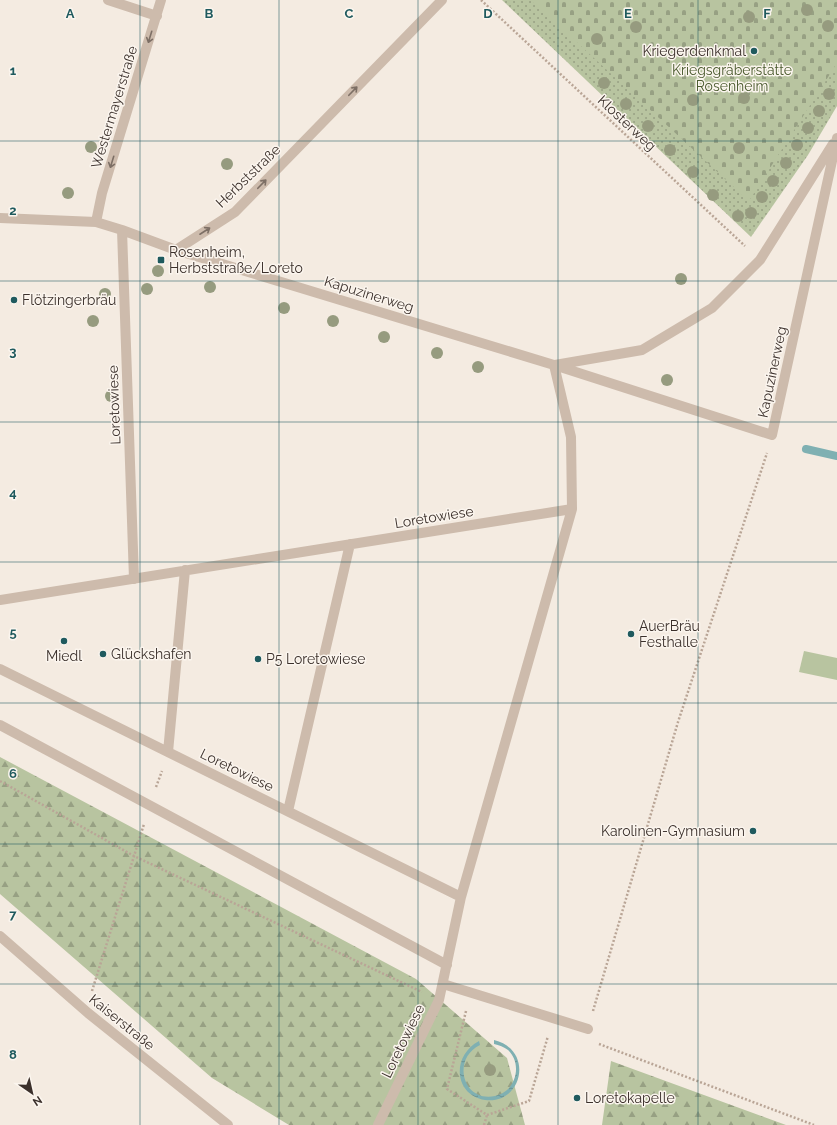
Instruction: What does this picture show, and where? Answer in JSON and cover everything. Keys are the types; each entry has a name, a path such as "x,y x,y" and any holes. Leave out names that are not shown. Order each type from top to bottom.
{"street":[{"path":"108,0 157,16"},
{"name":"Westermayerstraße","path":"96,222 102,193 161,0"},
{"name":"Herbststraße","path":"176,250 235,212 442,0"},
{"name":"Kapuzinerweg","path":"176,250 554,365 772,435 837,138"},
{"name":"Kapuzinerweg","path":"554,365 642,350 712,308 760,260 837,138"},
{"path":"0,218 96,222 176,250"},
{"name":"Loretowiese","path":"122,230 134,579"},
{"name":"Loretowiese","path":"378,1125 439,1000 461,897 572,509 570,436 554,365"},
{"name":"Loretowiese","path":"0,600 572,509"},
{"path":"288,811 350,544"},
{"path":"168,752 185,570"},
{"name":"Loretowiese","path":"0,669 461,897"},
{"path":"0,725 447,964"},
{"name":"Kaiserstraße","path":"0,936 88,1013 225,1124"},
{"path":"443,984 588,1029"}],"path":[{"name":"Klosterweg","path":"481,0 760,260"},
{"path":"772,435 678,722 586,1039 814,1125"},
{"path":"0,781 134,856 439,1000"},
{"path":"88,1013 89,1000 144,827"},
{"path":"467,1008 447,1089 487,1115"},
{"path":"487,1115 529,1102 550,1030"},
{"path":"484,1125 487,1115"}],"green space":[{"name":"Kriegsgräberstätte Rosenheim","path":"502,0 837,0 837,106 808,155 751,237"},
{"name":"Kriegsgräberstätte Rosenheim","path":"531,0 837,0 837,63 749,201"},
{"path":"804,651 837,658 837,680 799,672"},
{"path":"0,757 416,979 507,1058 525,1125 289,1125 212,1078 0,894"},
{"path":"611,1061 786,1125 602,1125"}],"water":[{"path":"494,1040 507,1046 515,1054 519,1065 519,1076 515,1086 508,1094 498,1099 485,1100 475,1097 467,1091 462,1083 460,1065 470,1048 479,1041 480,1045 471,1051 466,1060 464,1069 465,1078 469,1087 475,1093 484,1096 495,1096 508,1089 515,1077 516,1070 513,1056 508,1050 494,1044"}],"waterway":[{"path":"806,449 837,456"}],"place":[{"name":"Kriegerdenkmal","path":"754,51"},
{"name":"Rosenheim, Herbststraße/Loreto","path":"161,260"},
{"name":"Flötzingerbräu","path":"14,300"},
{"name":"AuerBräu Festhalle","path":"631,634"},
{"name":"Miedl","path":"64,641"},
{"name":"Glückshafen","path":"103,654"},
{"name":"P5 Loretowiese","path":"258,659"},
{"name":"Karolinen-Gymnasium","path":"753,831"},
{"name":"Loretokapelle","path":"577,1098"}]}
